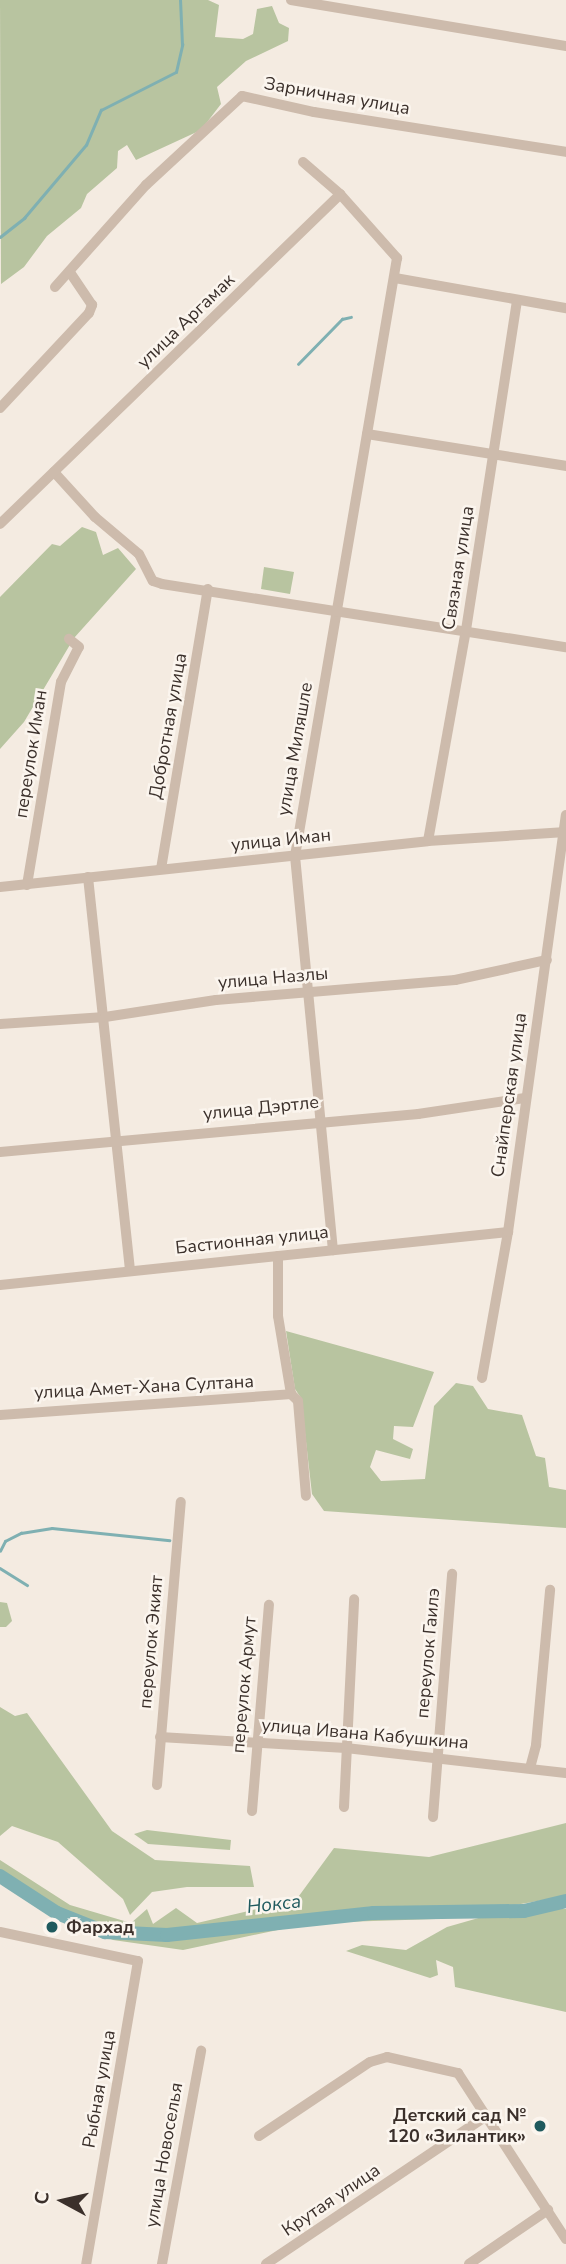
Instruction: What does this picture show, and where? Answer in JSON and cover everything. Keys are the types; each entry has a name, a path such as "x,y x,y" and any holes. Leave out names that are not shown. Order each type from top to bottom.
{"street":[{"path":"291,0 566,46"},
{"name":"Зарничная улица","path":"55,286 146,185 242,96 314,112 566,152"},
{"path":"303,162 340,194"},
{"name":"улица Миляшле","path":"333,1250 323,1120 295,856 397,258 340,194"},
{"name":"улица Аргамак","path":"0,524 340,194"},
{"path":"0,408 89,313 92,305 70,272"},
{"path":"395,278 566,308"},
{"name":"Связная улица","path":"428,841 466,630 517,300"},
{"path":"367,434 566,466"},
{"path":"54,472 95,517 139,554 153,581 566,647"},
{"name":"Добротная улица","path":"161,869 208,589"},
{"name":"переулок Иман","path":"27,885 61,682 79,647 69,639"},
{"name":"Снайперская улица","path":"482,1378 508,1232 566,816"},
{"name":"улица Иман","path":"0,887 428,841 565,832"},
{"path":"88,877 105,1017 114,1140 130,1268"},
{"name":"улица Назлы","path":"0,1024 105,1017 310,992 455,980 547,960"},
{"name":"улица Дэртле","path":"0,1152 323,1120 418,1114 526,1098"},
{"name":"Бастионная улица","path":"0,1285 130,1268 508,1232"},
{"path":"278,1256 278,1316 291,1394 298,1401 306,1496"},
{"name":"улица Амет-Хана Султана","path":"0,1415 291,1394"},
{"name":"переулок Экият","path":"157,1785 181,1502"},
{"name":"переулок Гаилэ","path":"433,1817 452,1574"},
{"path":"530,1768 536,1745 550,1590"},
{"path":"344,1807 354,1599"},
{"name":"переулок Армут","path":"252,1811 269,1605"},
{"name":"улица Ивана Кабушкина","path":"160,1737 346,1748 566,1773"},
{"name":"Рыбная улица","path":"0,1932 138,1961 86,2264"},
{"name":"улица Новоселья","path":"162,2264 201,2051"},
{"path":"259,2136 358,2068 387,2057 458,2073 566,2239"},
{"name":"Крутая улица","path":"266,2264 485,2117"},
{"path":"469,2264 548,2210"}],"green space":[{"path":"0,0 208,0 219,5 215,37 243,39 253,34 257,9 272,6 279,23 289,28 288,41 246,61 217,87 221,104 201,130 136,160 127,145 118,151 117,168 87,194 81,208 47,236 24,267 1,284"},
{"path":"82,527 96,532 103,555 118,548 136,569 74,638 24,722 0,749 0,597 52,544 60,546"},
{"path":"264,567 294,572 290,594 261,589"},
{"path":"286,1331 434,1372 413,1427 394,1426 393,1439 413,1449 410,1459 376,1450 370,1467 381,1481 425,1479 434,1406 456,1383 473,1386 488,1409 522,1415 536,1456 545,1458 549,1487 566,1490 566,1528 324,1511 312,1494 301,1398 295,1389"},
{"path":"0,1602 7,1603 12,1621 6,1627 0,1627"},
{"path":"0,1707 15,1716 27,1713 112,1831 155,1860 250,1866 254,1887 187,1887 152,1892 130,1915 123,1899 58,1842 12,1826 0,1836"},
{"path":"566,1823 566,1896 436,1919 311,1923 183,1950 113,1940 56,1915 0,1880 0,1860 70,1905 131,1923 147,1909 153,1924 176,1908 197,1923 296,1900 334,1848 429,1857"},
{"path":"147,1830 231,1840 230,1850 148,1844 134,1834"},
{"path":"566,1909 566,2012 455,1987 453,1967 436,1960 438,1975 430,1978 346,1951 362,1945 406,1950 447,1927 503,1911"}],"waterway":[{"path":"0,237 24,218 86,145 101,110 176,72 182,45 180,0"},
{"path":"298,364 342,319 351,317"},
{"path":"0,1551 5,1541 21,1533 52,1528 169,1540"},
{"path":"0,1568 27,1585"},
{"name":"Нокса","path":"0,1876 57,1913 105,1932 167,1935 374,1913 524,1911 566,1901"}],"place":[{"name":"Фархад","path":"52,1927"},
{"name":"Детский сад № 120 «Зилантик»","path":"540,2126"}]}
